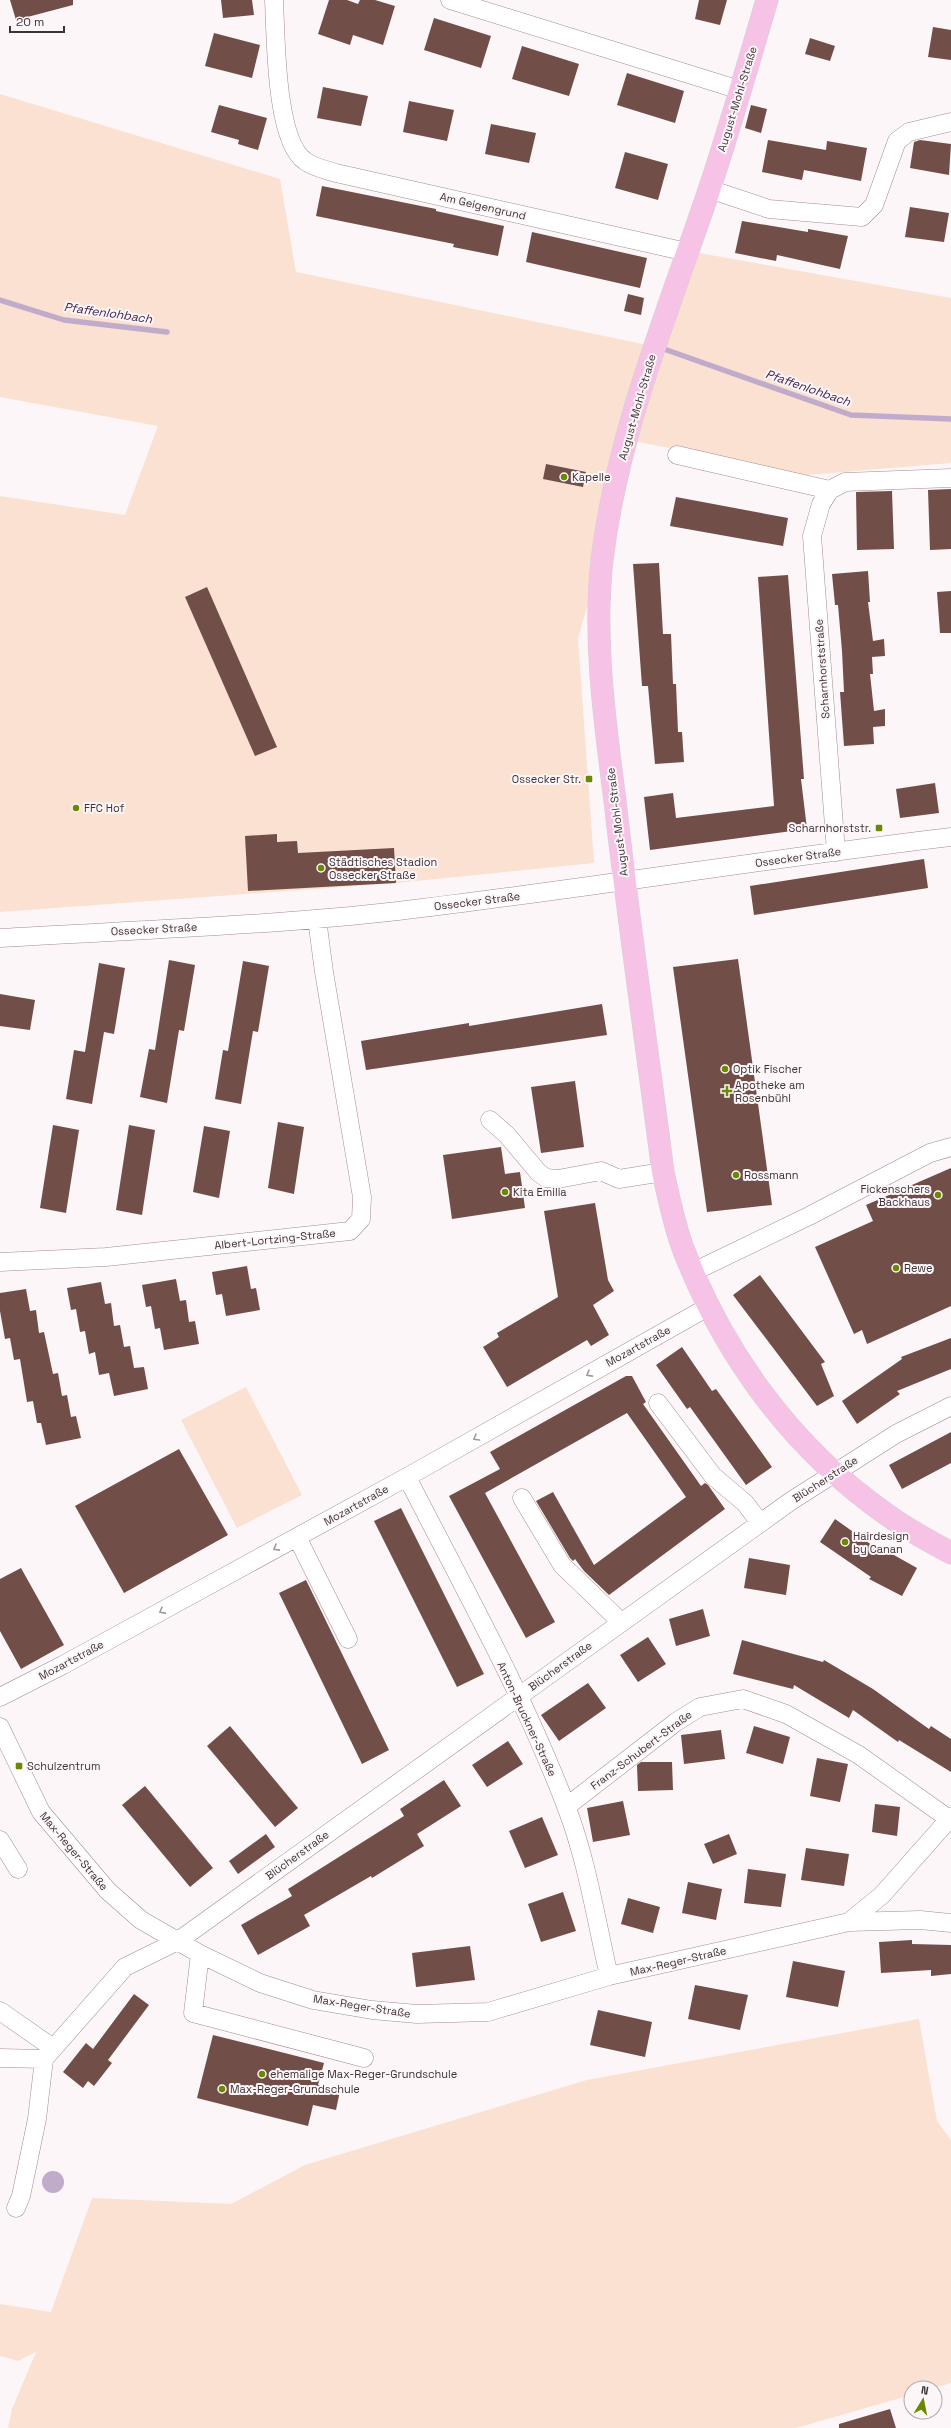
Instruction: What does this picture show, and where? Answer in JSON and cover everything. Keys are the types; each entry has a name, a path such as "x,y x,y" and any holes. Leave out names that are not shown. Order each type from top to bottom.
{"main road":[{"name":"August-Mohl-Straße","path":"767,0 709,189 650,358 622,458 602,562 601,674 624,882 662,1172 673,1215 693,1272 708,1307 744,1368 796,1436 834,1473 887,1515 951,1553"}],"street":[{"name":"Am Geigengrund","path":"274,0 283,120 294,168"},
{"path":"450,0 740,90"},
{"path":"709,189 768,209 862,217 874,205 898,141 909,132 951,122"},
{"name":"Am Geigengrund","path":"289,142 304,160 336,173 687,252"},
{"path":"677,455 830,490 845,482 951,478"},
{"name":"Scharnhorststraße","path":"830,490 821,504 812,536 836,852"},
{"name":"Ossecker Straße","path":"0,938 317,919 624,882 951,837"},
{"name":"Albert-Lortzing-Straße","path":"0,1262 106,1257 350,1231 361,1218 362,1197 324,972 317,919"},
{"path":"490,1120 507,1135 538,1172 546,1178 558,1179 601,1171 619,1179 662,1172"},
{"path":"693,1272 809,1216 930,1153 951,1147"},
{"name":"Mozartstraße","path":"0,1696 63,1665 407,1477 708,1307"},
{"path":"658,1404 713,1476 745,1503 760,1524"},
{"name":"Blücherstraße","path":"48,2054 125,1967 178,1941 621,1622 834,1473 916,1423 951,1406"},
{"name":"Anton-Bruckner-Straße","path":"407,1477 518,1696 566,1807 587,1878 609,1976"},
{"path":"522,1498 562,1565 621,1622"},
{"path":"297,1537 348,1639"},
{"name":"Franz-Schubert-Straße","path":"566,1807 676,1722 700,1706 743,1699 786,1714 859,1755 950,1818"},
{"name":"Max-Reger-Straße","path":"0,1727 40,1812 108,1891 141,1920 200,1954 260,1983 313,2000 372,2010 417,2014 488,2012 609,1976 849,1922 920,1920 951,1923"},
{"path":"849,1922 882,1895 950,1818"},
{"path":"0,1840 18,1868"},
{"path":"200,1954 193,2013 364,2058"},
{"path":"0,2011 48,2054"},
{"path":"0,2058 48,2054"},
{"path":"16,2208 21,2196 37,2119 48,2054"}],"shaded area":[{"path":"0,94 280,179 296,272 662,348 699,253 951,298 951,463 807,475 633,441 578,639 594,863 396,883 0,912 0,496 125,515 158,426 0,397"},
{"path":"246,1387 302,1495 237,1528 181,1420"},
{"path":"919,2019 937,2121 951,2140 951,2383 943,2385 943,2380 903,2380 903,2397 796,2428 8,2428 12,2409 36,2352 18,2361 0,2356 0,2304 51,2312 92,2198 231,2204 305,2165 587,2080"},
{"path":"53,2171 61,2174 64,2182 61,2190 53,2193 45,2190 42,2182 45,2174"}],"building":[{"path":"10,0 73,0 73,5 16,20"},
{"path":"221,0 252,0 254,15 223,18"},
{"path":"329,0 347,0 358,4 360,0 375,0 395,6 383,45 353,35 350,45 318,34"},
{"path":"699,0 727,0 720,25 695,19"},
{"path":"434,18 491,36 481,68 424,50"},
{"path":"933,27 951,30 951,60 928,57"},
{"path":"214,33 260,45 252,78 205,66"},
{"path":"810,38 835,46 830,61 805,54"},
{"path":"522,46 579,64 569,96 512,79"},
{"path":"627,73 684,91 675,123 617,105"},
{"path":"323,87 368,96 361,126 317,118"},
{"path":"409,101 454,110 447,141 403,132"},
{"path":"219,105 267,118 258,150 238,144 239,140 211,132"},
{"path":"751,105 767,109 761,133 745,128"},
{"path":"491,124 536,133 529,163 485,154"},
{"path":"768,140 826,150 827,141 867,148 861,181 804,170 802,180 762,172"},
{"path":"920,140 951,144 949,175 910,168 914,142"},
{"path":"625,152 668,164 658,200 615,188"},
{"path":"322,186 436,209 436,211 504,226 498,256 453,247 454,244 316,216"},
{"path":"910,207 949,213 944,242 905,237"},
{"path":"742,221 808,232 808,229 848,236 840,269 777,255 776,261 735,253"},
{"path":"532,232 647,258 640,288 526,262"},
{"path":"628,294 644,298 641,315 624,311"},
{"name":"Kapelle","path":"546,464 586,472 583,487 543,479"},
{"path":"951,489 951,549 930,550 928,490"},
{"path":"892,491 894,549 857,550 856,492"},
{"path":"676,497 788,518 783,546 670,526"},
{"path":"659,563 663,634 671,634 673,684 676,684 678,732 682,732 684,762 655,764 648,686 642,686 633,564"},
{"path":"868,571 870,602 868,602 873,641 884,639 885,656 872,657 873,674 870,674 874,711 885,709 885,726 873,727 874,744 844,746 840,692 844,692 842,651 838,605 835,605 832,574"},
{"path":"788,575 804,779 801,779 807,829 650,850 644,797 673,793 676,818 774,806 758,577"},
{"path":"207,587 277,747 255,756 185,597"},
{"path":"951,591 951,633 940,633 937,592"},
{"path":"935,783 939,813 900,818 896,789"},
{"name":"Städtisches Stadion Ossecker Straße","path":"277,834 277,842 297,841 298,853 394,848 396,883 248,891 245,836"},
{"path":"924,859 928,888 754,915 750,886"},
{"path":"738,959 772,1205 707,1212 673,967"},
{"path":"169,960 195,965 184,1031 179,1030 167,1103 140,1097 149,1049 155,1050"},
{"path":"243,961 269,966 258,1032 253,1031 241,1104 215,1099 223,1050 228,1051"},
{"path":"99,963 125,968 114,1034 104,1032 92,1104 66,1099 74,1050 85,1052"},
{"path":"0,994 35,1000 30,1030 0,1026"},
{"path":"602,1004 607,1035 366,1070 361,1041 469,1023 469,1026"},
{"path":"575,1081 584,1147 541,1153 531,1087"},
{"path":"278,1122 304,1127 294,1194 268,1188"},
{"path":"53,1125 79,1130 66,1213 40,1208"},
{"path":"129,1125 155,1130 142,1215 116,1210"},
{"path":"204,1126 230,1131 219,1198 193,1192"},
{"path":"501,1147 505,1174 520,1172 525,1208 452,1219 443,1155"},
{"path":"951,1168 951,1306 867,1344 862,1330 854,1334 815,1247 873,1221 866,1205"},
{"path":"595,1203 608,1280 614,1291 593,1305 609,1335 591,1346 587,1340 507,1387 483,1347 499,1337 497,1333 558,1297 544,1211"},
{"path":"247,1266 251,1289 256,1288 260,1310 226,1316 222,1294 216,1295 212,1272"},
{"path":"760,1275 825,1362 821,1364 834,1396 817,1406 733,1295"},
{"path":"176,1279 180,1301 186,1300 189,1322 195,1321 199,1344 164,1350 160,1328 155,1329 151,1306 146,1307 142,1285"},
{"path":"101,1282 105,1304 111,1303 114,1326 120,1325 124,1347 130,1346 134,1368 144,1367 148,1389 114,1396 109,1373 99,1375 95,1352 89,1354 85,1331 80,1332 76,1309 71,1310 67,1288"},
{"path":"26,1289 30,1311 36,1310 39,1333 44,1332 53,1374 58,1373 62,1396 67,1395 71,1417 76,1416 81,1438 46,1445 41,1423 37,1423 33,1401 27,1402 20,1359 14,1360 10,1338 5,1339 0,1311 0,1293"},
{"path":"951,1338 951,1369 897,1391 900,1394 857,1424 842,1401 902,1359 901,1357"},
{"path":"682,1347 712,1391 716,1389 772,1467 746,1485 690,1407 687,1409 656,1365"},
{"path":"626,1376 632,1376 646,1402 643,1404 701,1486 705,1483 708,1485 725,1509 609,1595 584,1571 575,1559 573,1561 570,1558 536,1501 553,1492 594,1565 686,1497 627,1413 485,1493 555,1622 526,1638 449,1496 500,1469 490,1452"},
{"path":"951,1432 951,1463 902,1489 889,1465"},
{"path":"179,1449 228,1535 124,1593 75,1506"},
{"path":"401,1508 484,1674 457,1687 374,1521"},
{"path":"835,1519 883,1553 885,1550 917,1568 902,1596 869,1579 871,1577 820,1542"},
{"path":"749,1558 790,1565 786,1595 744,1588"},
{"path":"21,1568 64,1645 21,1669 0,1631 0,1579"},
{"path":"306,1580 389,1750 362,1764 279,1593"},
{"path":"703,1609 710,1636 676,1646 669,1619"},
{"path":"648,1637 666,1664 638,1682 620,1655"},
{"path":"742,1640 823,1662 824,1660 873,1689 929,1729 931,1726 951,1739 951,1772 899,1740 898,1742 853,1710 849,1718 794,1685 793,1689 733,1674"},
{"path":"588,1683 606,1708 559,1741 541,1715"},
{"path":"230,1726 298,1808 275,1827 207,1746"},
{"path":"754,1726 790,1737 783,1764 746,1753"},
{"path":"721,1730 725,1759 684,1764 681,1735"},
{"path":"508,1741 523,1764 487,1787 472,1765"},
{"path":"817,1758 848,1764 840,1802 810,1796"},
{"path":"641,1762 672,1762 673,1790 638,1791 637,1765"},
{"path":"444,1780 461,1806 417,1834 424,1846 372,1878 371,1876 304,1915 310,1926 258,1955 241,1925 292,1896 288,1889 404,1816 400,1809"},
{"path":"145,1786 213,1868 190,1887 122,1805"},
{"path":"623,1801 630,1835 593,1842 587,1808"},
{"path":"875,1804 900,1807 897,1836 872,1832"},
{"path":"542,1817 558,1855 525,1868 509,1831"},
{"path":"266,1834 275,1847 238,1874 229,1861"},
{"path":"729,1834 737,1854 713,1864 704,1844"},
{"path":"806,1848 849,1854 844,1886 801,1880"},
{"path":"748,1869 786,1874 781,1907 744,1903"},
{"path":"688,1882 722,1889 716,1920 682,1913"},
{"path":"563,1892 576,1931 541,1942 528,1904"},
{"path":"628,1898 660,1907 653,1933 621,1924"},
{"path":"912,1940 912,1944 951,1945 951,1974 931,1976 931,1970 881,1973 879,1942"},
{"path":"470,1946 475,1980 416,1987 412,1953"},
{"path":"793,1961 845,1971 838,2007 786,1997"},
{"path":"695,1985 748,1995 740,2030 688,2019"},
{"path":"134,1994 149,2005 108,2060 112,2063 94,2086 88,2081 83,2088 63,2072 86,2043 93,2049"},
{"path":"598,2010 652,2022 645,2057 590,2045"},
{"name":"ehemalige Max-Reger-Grundschule","path":"213,2035 324,2063 318,2085 340,2091 336,2110 313,2105 308,2126 197,2098"},
{"path":"890,2409 896,2428 839,2428 839,2424"}],"waterway":[{"name":"Pfaffenlohbach","path":"0,300 64,320 167,332"},
{"name":"Pfaffenlohbach","path":"664,349 851,415 951,419"}],"place":[{"name":"Kapelle","path":"564,477"},
{"name":"Ossecker Str.","path":"589,779"},
{"name":"FFC Hof","path":"76,808"},
{"name":"Scharnhorststr.","path":"879,828"},
{"name":"Städtisches Stadion Ossecker Straße","path":"321,868"},
{"name":"Optik Fischer","path":"725,1069"},
{"name":"Apotheke am Rosenbühl","path":"727,1091"},
{"name":"Rossmann","path":"736,1175"},
{"name":"Kita Emilia","path":"505,1192"},
{"name":"Fickenschers Backhaus","path":"938,1195"},
{"name":"Rewe","path":"896,1268"},
{"name":"Hairdesign by Canan","path":"845,1542"},
{"name":"Schulzentrum","path":"19,1766"},
{"name":"ehemalige Max-Reger-Grundschule","path":"262,2074"},
{"name":"Max-Reger-Grundschule","path":"222,2089"}]}
